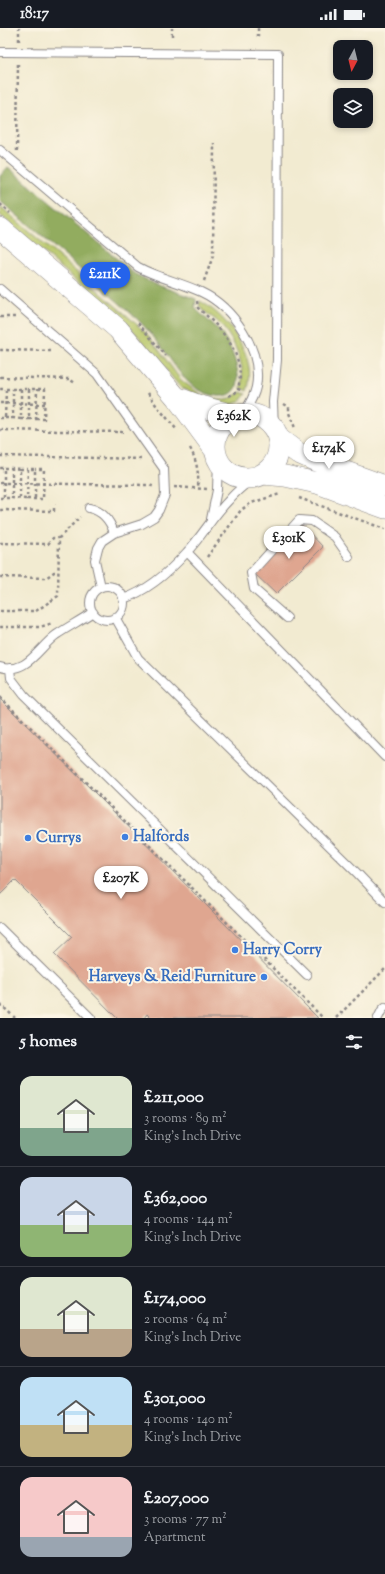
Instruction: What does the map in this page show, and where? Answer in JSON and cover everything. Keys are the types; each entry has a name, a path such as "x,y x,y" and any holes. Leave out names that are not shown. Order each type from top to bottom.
{"street":[{"path":"0,228 118,329 176,397 217,455 225,469 234,475 243,478 258,475 285,476 317,483 385,508"},
{"path":"176,397 203,408 240,415 258,416 267,421 276,433 298,452 316,461 385,486"},
{"path":"217,455 216,439 220,429 228,421 240,415"},
{"path":"258,475 271,467 276,458 279,448 276,433"}],"lane":[{"path":"0,52 278,54 277,337 273,402 276,433"},
{"path":"0,150 138,266 165,280 200,292 212,298 228,311 239,325 250,346 256,367 257,380 254,396 240,415"},
{"path":"0,289 97,374 164,469 166,487 163,503 154,517 148,522 134,528 114,533 102,542 96,554 96,568 101,587"},
{"path":"211,520 217,490 217,455"},
{"path":"123,598 134,595 157,579 187,552 229,498 258,475"},
{"path":"89,508 97,510 103,514 112,526 114,533"},
{"path":"287,618 254,589 251,573 299,520 312,521 335,537 349,558"},
{"path":"187,552 385,757"},
{"path":"107,586 116,589 123,598 122,608 115,617 110,619 99,618 93,612 90,600 92,595 101,587 107,586"},
{"path":"0,667 17,668 29,661 55,636 93,612"},
{"path":"115,617 138,658 385,902"},
{"path":"10,668 11,678 24,695 307,975"},
{"path":"0,928 91,1018"},
{"path":"378,1018 385,1007"}],"path":[{"path":"18,150 19,28"},
{"path":"172,28 172,36"},
{"path":"258,28 258,37"},
{"path":"196,305 213,256 214,142"},
{"path":"0,350 55,351 65,346"},
{"path":"0,377 69,379 74,383"},
{"path":"144,387 156,405 179,432"},
{"path":"0,389 45,389 44,419 0,418"},
{"path":"5,418 6,389"},
{"path":"13,389 13,418"},
{"path":"21,389 21,419"},
{"path":"29,389 29,419"},
{"path":"36,419 37,389"},
{"path":"0,403 44,404"},
{"path":"0,430 125,432 135,426"},
{"path":"189,446 194,456 198,473 198,488"},
{"path":"0,456 143,459 148,464"},
{"path":"0,468 44,469 43,499 0,498"},
{"path":"4,468 4,498"},
{"path":"12,468 12,498"},
{"path":"20,469 20,498"},
{"path":"27,498 28,469"},
{"path":"35,498 36,469"},
{"path":"0,483 192,487"},
{"path":"200,566 241,510 251,503 280,494 285,495"},
{"path":"295,498 385,529"},
{"path":"0,510 54,511 54,504"},
{"path":"0,543 48,544 54,538 59,538 80,517"},
{"path":"0,611 36,611 58,596 59,538"},
{"path":"0,577 46,578 54,572 58,572"},
{"path":"0,627 40,627 60,620 66,629"},
{"path":"0,697 323,1018"},
{"path":"336,1018 385,969"},
{"path":"0,1004 15,1018"}],"green space":[{"path":"8,167 135,274 155,284 196,299 195,308 217,328 228,343 234,357 238,374 236,389 231,394 219,396 200,391 190,384 179,372 156,340 136,318 0,201 0,176"},
{"path":"0,206 148,335 181,380 202,395 219,400 227,400 241,392 246,394 242,399 232,405 226,406 181,388 128,325 0,215"},
{"path":"200,301 211,308 230,327 245,352 249,365 250,378 247,391 241,388 242,370 233,342 216,320 201,308 199,304"}],"building":[{"path":"302,525 323,547 276,594 254,573"},
{"path":"0,699 318,1018 151,1018 147,1014 144,1018 117,1018 54,954 72,937 15,880 0,895"}],"place":[{"name":"Halfords","path":"125,837"},
{"name":"Currys","path":"28,838"},
{"name":"Harry Corry","path":"235,950"},
{"name":"Harveys & Reid Furniture","path":"264,977"}]}
